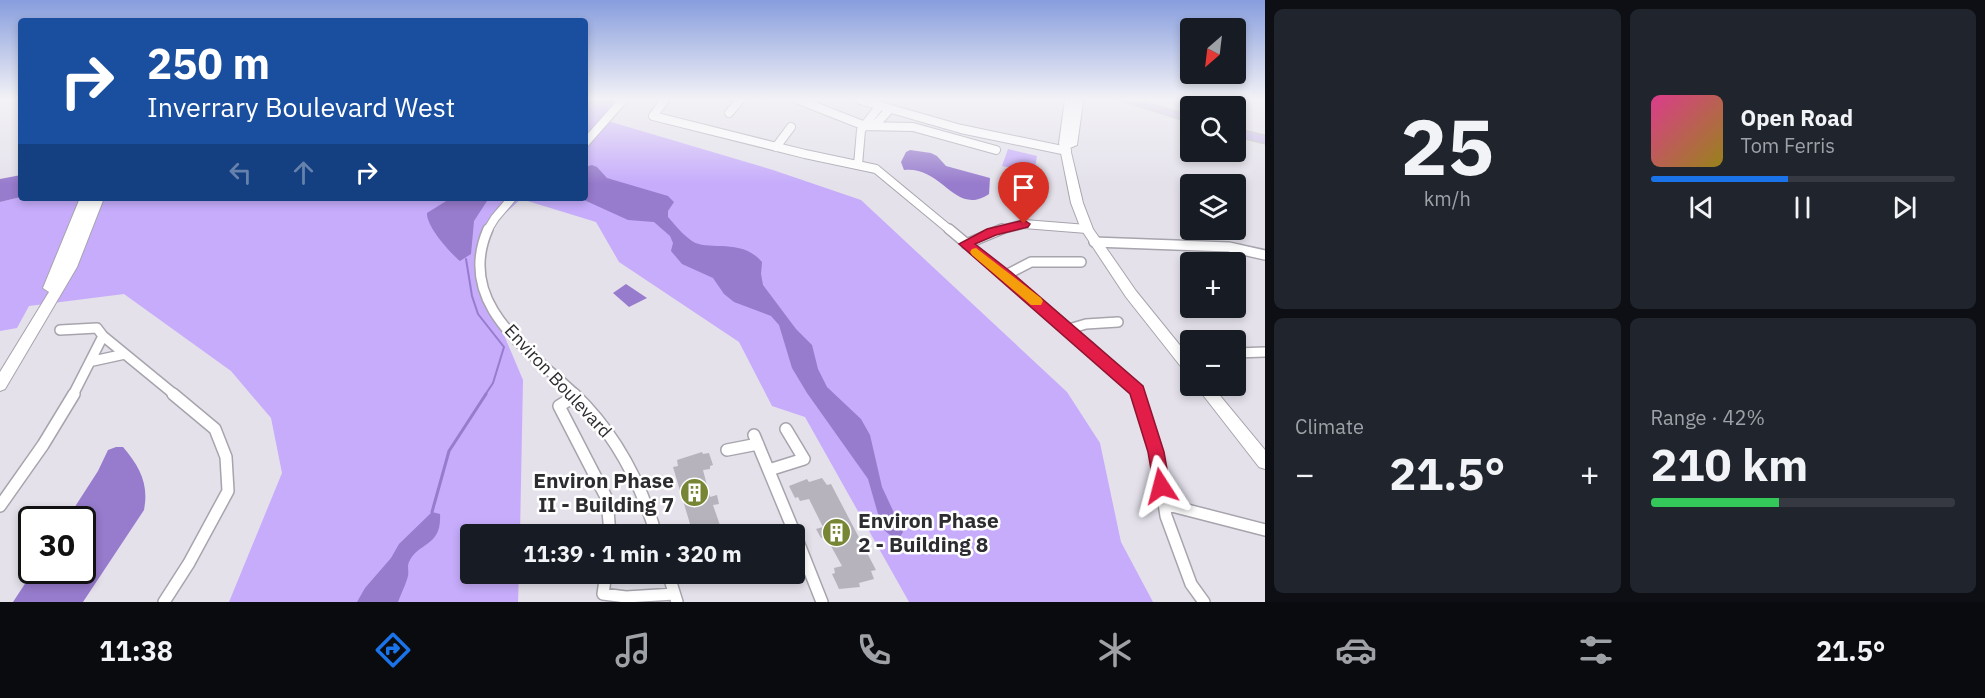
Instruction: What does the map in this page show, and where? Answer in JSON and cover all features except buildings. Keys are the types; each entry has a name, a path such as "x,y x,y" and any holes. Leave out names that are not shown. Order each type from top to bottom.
{"main road":[{"path":"1246,132 1265,136"}],"street":[{"path":"701,128 876,169 1006,275 1137,390 1156,452 1166,516 1191,584 1203,602"},
{"path":"776,147 790,128"},
{"path":"858,165 863,128"},
{"path":"917,128 996,150"},
{"path":"958,128 1067,151"},
{"path":"1066,128 1064,143 1077,202 1091,236 1131,294 1180,349"},
{"path":"1067,151 1072,144 1075,128"},
{"path":"0,370 48,294 85,201"},
{"path":"0,385 71,267 97,201"},
{"name":"Environ Boulevard","path":"510,201 487,230 480,247 477,265 484,292 510,333 575,396 600,423 625,457 648,505 653,524"},
{"path":"966,244 992,232 1024,224 1091,236 1229,247 1265,255"},
{"path":"1006,275 1031,262 1081,262"},
{"path":"1069,329 1086,324 1118,322"},
{"path":"60,330 97,328 103,336 216,429 226,457 228,491 189,563 164,602"},
{"path":"0,506 32,463 93,361 103,336"},
{"path":"1246,353 1265,352"},
{"path":"93,361 125,354"},
{"name":"Environ Boulevard","path":"575,396 559,406 567,417 607,500 609,524"},
{"path":"1212,396 1265,462"},
{"path":"769,470 804,459 786,429"},
{"path":"727,450 756,439 791,524"},
{"path":"1164,504 1265,530"},
{"path":"805,559 822,602"},
{"path":"604,584 603,594 676,598"}],"shaded area":[{"path":"588,128 632,128 773,170 861,200 1067,392 1100,443 1121,542 1153,602 909,602 805,417 772,406 739,342 619,262 596,222 528,201 588,201"},
{"path":"1008,149 1037,156 1034,173 1002,166"},
{"path":"910,150 931,153 946,166 990,178 989,194 977,199 967,199 957,195 929,175 904,170 901,162 906,152"},
{"path":"588,166 597,167 607,178 668,196 674,202 668,211 668,217 692,241 699,244 735,247 754,254 762,262 763,285 796,329 812,345 818,369 827,387 861,419 870,435 882,487 903,532 900,537 892,537 882,528 868,479 792,368 779,325 771,316 734,302 724,294 713,278 682,264 671,251 673,243 670,236 654,222 628,220 586,201"},
{"path":"18,176 18,198 0,202 0,179"},
{"path":"18,198 18,201 519,201 499,219 474,264 523,380 520,524 460,524 460,584 519,584 518,602 229,602 282,473 271,418 231,371 124,294 29,306 17,328 0,331 0,202"},
{"path":"446,201 487,201 474,221 471,254 460,261 439,239 430,225 427,213"},
{"path":"626,284 647,298 629,307 613,293"},
{"path":"123,447 134,462 142,476 145,501 144,510 96,582 96,506 75,506 98,471 108,450"},
{"path":"432,512 440,514 437,533 409,562 408,576 398,602 357,602 399,544"},
{"path":"25,584 95,584 83,602 13,602"}],"waterway":[{"path":"466,259 472,296 478,314 504,347 493,383 485,395"},
{"path":"432,512 449,451 486,394"}],"slow traffic":[{"path":"976,252 1036,301"}],"place":[{"name":"Environ Phase II - Building 7","path":"695,493"},
{"name":"Environ Phase 2 - Building 8","path":"837,533"}],"route":[{"path":"1024,224 992,232 966,244 1006,275 1137,390 1156,452 1161,486"}]}
